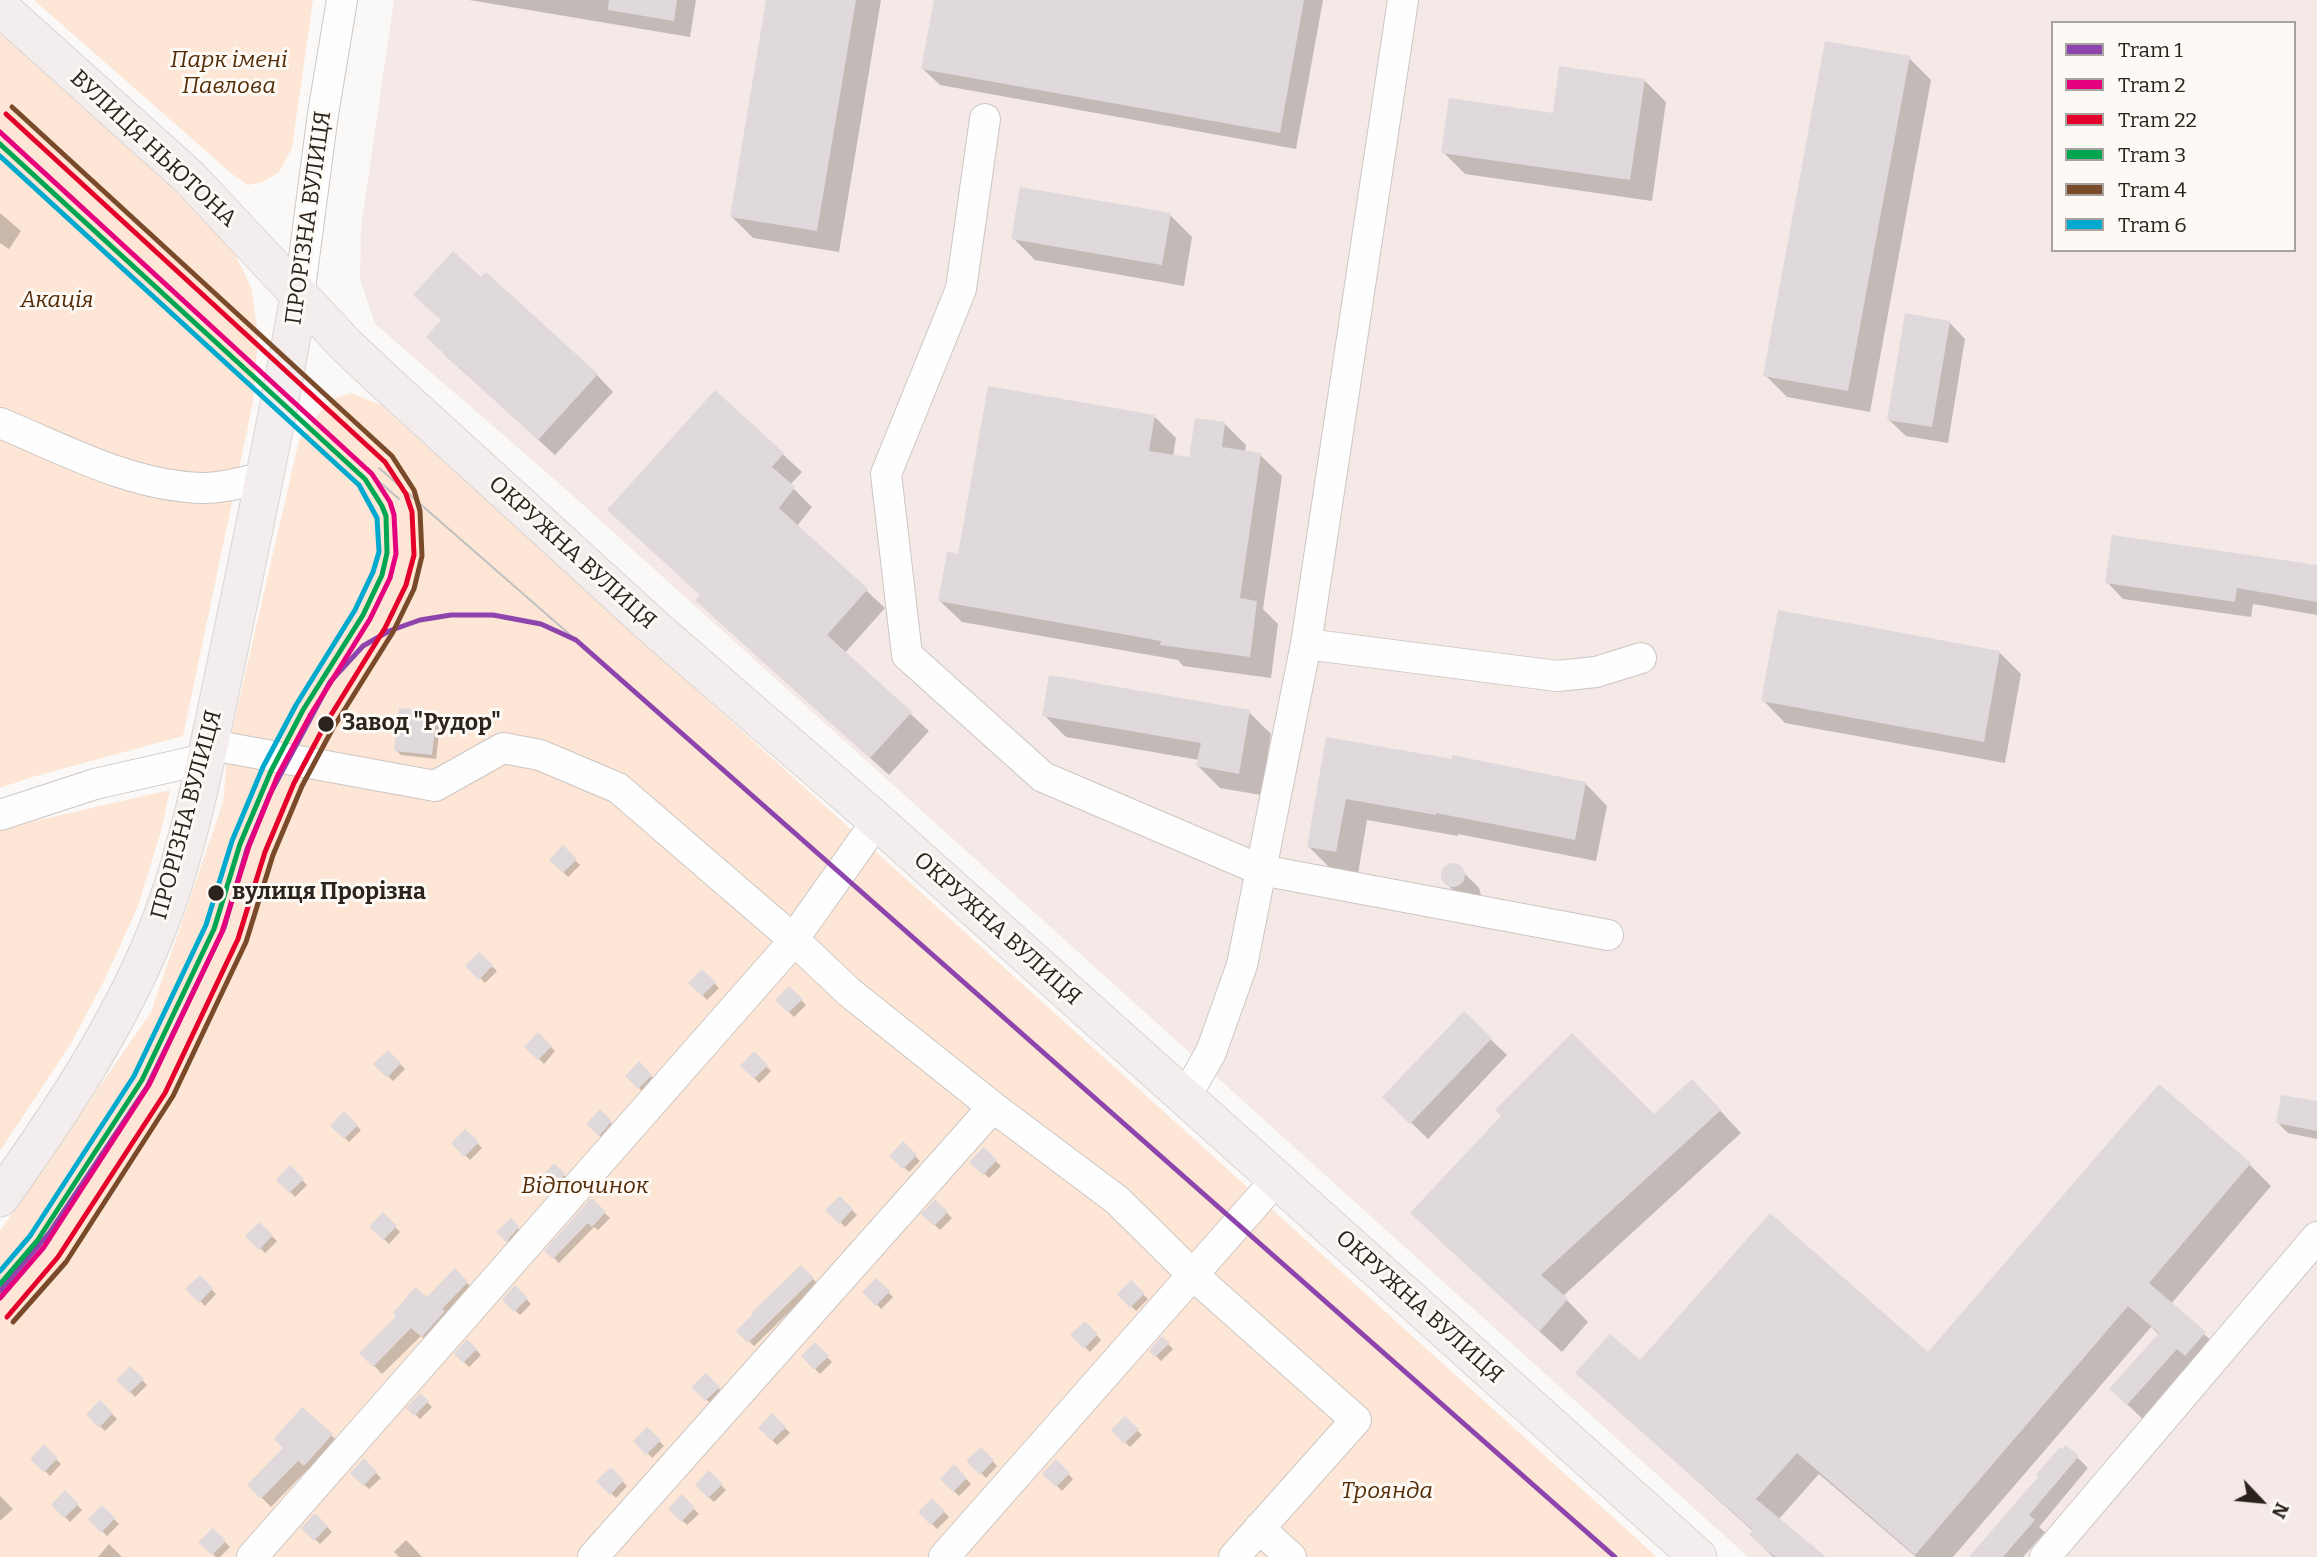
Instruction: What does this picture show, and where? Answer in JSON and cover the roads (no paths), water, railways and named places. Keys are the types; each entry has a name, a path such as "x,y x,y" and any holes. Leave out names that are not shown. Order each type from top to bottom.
{"main road":[{"name":"ВУЛИЦЯ НЬЮТОНА","path":"0,8 190,178 299,296"},
{"name":"ПРОРІЗНА ВУЛИЦЯ","path":"0,1198 92,1061 147,954 169,897 207,749 265,477 299,296"},
{"name":"ОКРУЖНА ВУЛИЦЯ","path":"299,296 382,379 648,622 877,821 1698,1557"}],"street":[{"name":"ПРОРІЗНА ВУЛИЦЯ","path":"299,296 323,114 342,0"},
{"path":"1185,1098 1211,1052 1242,965 1306,644 1403,0"},
{"path":"985,119 961,289 886,474 907,655 1043,777 1261,870 1608,935"},
{"path":"0,423 105,469 149,482 205,489 265,477"},
{"path":"1306,644 1557,676 1595,672 1641,658"},
{"path":"0,815 207,749 228,748 435,786 503,748 540,755 618,788 849,992 993,1107 1117,1200 1193,1275 1356,1420 1234,1557"},
{"path":"252,1557 793,940 877,821"},
{"path":"593,1557 993,1107"},
{"path":"944,1557 1277,1180"},
{"path":"2045,1557 2317,1237"},
{"path":"1259,1528 1291,1557"}],"tram line":[{"name":"4","path":"12,107 392,456 414,490 420,511 422,556 414,589 393,632 333,728 302,786 273,855 246,942 173,1096 66,1262 13,1322"},
{"name":"22","path":"6,114 385,462 406,494 412,512 414,555 406,585 385,628 326,723 294,783 265,852 238,939 165,1093 58,1257 7,1317"},
{"name":"2","path":"0,132 372,474 390,502 394,515 396,554 390,578 370,619 311,714 278,775 249,846 222,932 149,1085 44,1247 0,1298"},
{"name":"3","path":"0,144 365,479 386,516 387,553 382,575 363,615 303,710 271,771 240,844 214,929 142,1080 37,1241 0,1284"},
{"name":"6","path":"0,156 359,485 377,518 379,552 373,572 355,610 296,705 263,767 232,841 206,925 134,1076 30,1236 0,1271"},
{"path":"379,468 576,640"},
{"path":"375,478 399,499"},
{"name":"1","path":"0,1291 50,1232 147,1087 224,928 247,849 270,794 330,682 363,646 389,631 420,620 451,615 493,615 541,624 576,640 1615,1557"}],"place":[{"name":"Завод \"Рудор\"","path":"326,724"},
{"name":"вулиця Прорізна","path":"216,893"}],"park label":[{"name":"Парк імені Павлова","path":"229,74"},
{"name":"Акація","path":"57,301"},
{"name":"Відпочинок","path":"585,1187"},
{"name":"Троянда","path":"1387,1492"}]}
